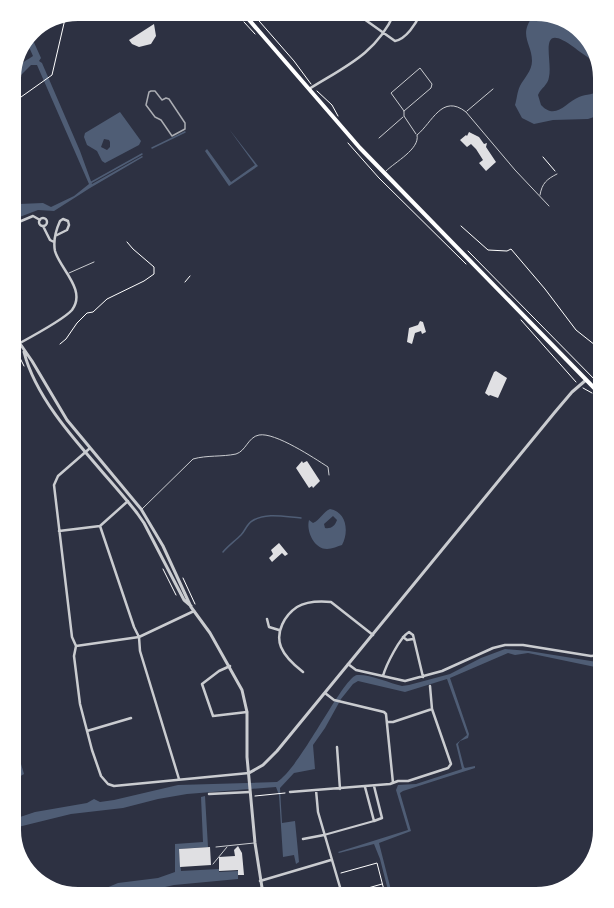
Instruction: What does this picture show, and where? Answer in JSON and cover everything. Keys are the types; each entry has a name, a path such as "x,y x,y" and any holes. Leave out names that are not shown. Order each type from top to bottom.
{"main road":[{"path":"250,21 311,88 360,148 593,387"}],"street":[{"path":"366,21 392,41 398,41 410,30 416,21"},
{"path":"311,88 355,62 384,34 390,21"},
{"path":"21,221 33,216 40,220 44,219 46,224 43,226"},
{"path":"21,342 72,309 76,298 68,273 55,252 54,242 60,221 63,219 68,221 69,225 67,230 57,235"},
{"path":"40,220 39,224 43,226 50,240 54,242"},
{"path":"21,345 67,420 89,449 141,509 163,546 192,607 230,666 244,696 247,712 249,773 255,843 261,887"},
{"path":"24,350 28,363 43,394 62,424 137,513 144,523 184,600 192,607"},
{"path":"89,449 58,476 55,482 59,531 72,637 76,646 74,656 76,676 87,731 101,776 111,785 249,773 258,769 270,759 579,385 586,380"},
{"path":"59,531 100,526 132,497"},
{"path":"137,513 141,509"},
{"path":"100,526 134,627 139,637 140,651 179,779"},
{"path":"303,672 286,657 280,646 279,630 288,616 297,607 320,601 331,602 373,635"},
{"path":"76,646 139,637 194,610"},
{"path":"267,620 269,627 279,630"},
{"path":"383,676 386,666 403,637 409,632 413,639 423,677"},
{"path":"403,637 407,640 413,639"},
{"path":"348,664 356,670 405,681 423,677 456,666 493,648 505,645 523,645 593,656"},
{"path":"230,666 219,671 202,684 213,716 247,712"},
{"path":"290,792 365,787 408,781 450,766 451,764 432,709 430,686"},
{"path":"325,693 334,700 384,712 388,722 393,783"},
{"path":"388,722 393,722 432,709"},
{"path":"87,731 132,718"},
{"path":"337,747 340,789"},
{"path":"303,839 324,835 382,818 374,786"},
{"path":"365,787 374,821"},
{"path":"316,790 318,812 340,887"},
{"path":"209,794 251,792"},
{"path":"260,881 331,860"}],"lane":[{"path":"384,173 414,147 418,140 417,135 404,116 404,111 390,93 420,68 432,84 431,88 404,111"},
{"path":"466,112 493,89"},
{"path":"417,135 438,111 456,106 466,112 515,170 549,206"},
{"path":"378,138 404,116"},
{"path":"540,196 543,184 548,178 557,174"},
{"path":"68,273 94,262"},
{"path":"141,509 193,459 204,456 236,454 243,450 253,438 259,435 269,436 292,445 328,467 329,474"},
{"path":"216,847 255,843"},
{"path":"212,864 227,846"}],"path":[{"path":"258,21 294,61 311,88 332,105 339,117"},
{"path":"21,97 51,77 54,70 64,23"},
{"path":"348,142 379,178 470,268"},
{"path":"543,157 557,174"},
{"path":"461,226 488,250 507,251 511,249 545,289 576,330 593,343"},
{"path":"60,344 66,339 77,323 87,313 93,312 107,299 144,281 154,274 154,267 127,242"},
{"path":"466,249 593,378"},
{"path":"184,282 190,276"},
{"path":"106,295 107,299"},
{"path":"517,316 579,385 593,394"},
{"path":"21,359 25,367"},
{"path":"163,569 180,599"},
{"path":"251,796 290,792"},
{"path":"336,874 377,863 384,887"},
{"path":"369,887 383,883"}],"water":[{"path":"530,21 547,22 571,33 581,43 590,59 563,40 555,38 551,40 549,45 550,69 548,80 538,95 541,105 551,111 556,111 574,99 593,94 593,117 588,119 553,120 534,124 522,118 515,105 519,88 532,65 526,34"},
{"path":"34,43 41,58 39,61 42,63 80,151 92,184 142,156 143,157 54,211 38,210 21,216 21,204 43,203 51,207 74,196 89,184 37,65 31,65 21,75 23,63 33,56 30,48"},
{"path":"120,112 141,141 139,145 105,163 102,161 97,151 87,145 84,137 85,133","holes":["104,139 109,140 110,147 107,150 101,147"]},
{"path":"229,129 258,166 229,186 205,151 207,149 231,182 255,165"},
{"path":"330,509 336,511 340,514 345,523 346,529 342,545 327,549 318,546 315,543 310,534 308,524 309,520 313,523","holes":["333,516 337,520 332,527 325,528 324,524"]},
{"path":"505,649 529,651 593,661 593,667 528,653 515,655 508,653 450,678 469,734 468,738 460,741 458,744 464,767 475,766 475,768 400,793 411,831 379,843 390,887 387,887 380,859 374,844 338,852 408,830 396,790 398,785 416,784 462,769 456,744 467,735 447,679 405,692 358,681 353,684 341,699 325,728 313,745 315,769 294,773 280,788 282,823 295,821 299,862 296,864 294,855 283,857 279,795 276,787 187,794 158,799 123,808 71,814 21,826 21,817 35,812 87,803 94,799 100,802 114,800 178,785 277,782 287,773 298,759 342,690 357,675 373,677 402,686 450,674 481,658"},
{"path":"21,764 24,774 21,776"},
{"path":"205,796 208,847 179,849 181,871 219,869 219,872 238,871 238,879 165,887 109,887 118,883 158,878 175,872 175,844 203,842 201,797"}],"building":[{"path":"154,24 156,36 151,44 139,47 132,44 129,40"},
{"path":"469,132 479,137 484,144 487,143 486,147 496,162 486,171 479,163 483,160 476,149 471,144 467,147 460,140 466,135 467,136"},
{"path":"420,321 423,322 426,332 422,334 421,331 415,333 412,344 407,342 409,328 418,325"},
{"path":"496,371 507,378 498,398 489,396 485,393 494,372"},
{"path":"302,461 303,463 307,461 320,481 313,488 312,486 309,488 296,468"},
{"path":"279,543 288,554 285,556 282,553 272,562 269,558 273,554 271,550"},
{"path":"238,846 242,853 244,875 238,875 238,870 219,871 219,857 235,856 234,850"},
{"path":"210,847 211,865 180,867 179,849"}],"waterway":[{"path":"152,148 185,132"},
{"path":"90,183 142,154"},
{"path":"223,552 241,535 250,522 258,518 270,516 301,518"}],"railway":[{"path":"151,91 155,91 162,100 166,98 169,99 185,123 185,129 172,136 161,120 155,117 146,105 149,92 151,91"}]}
